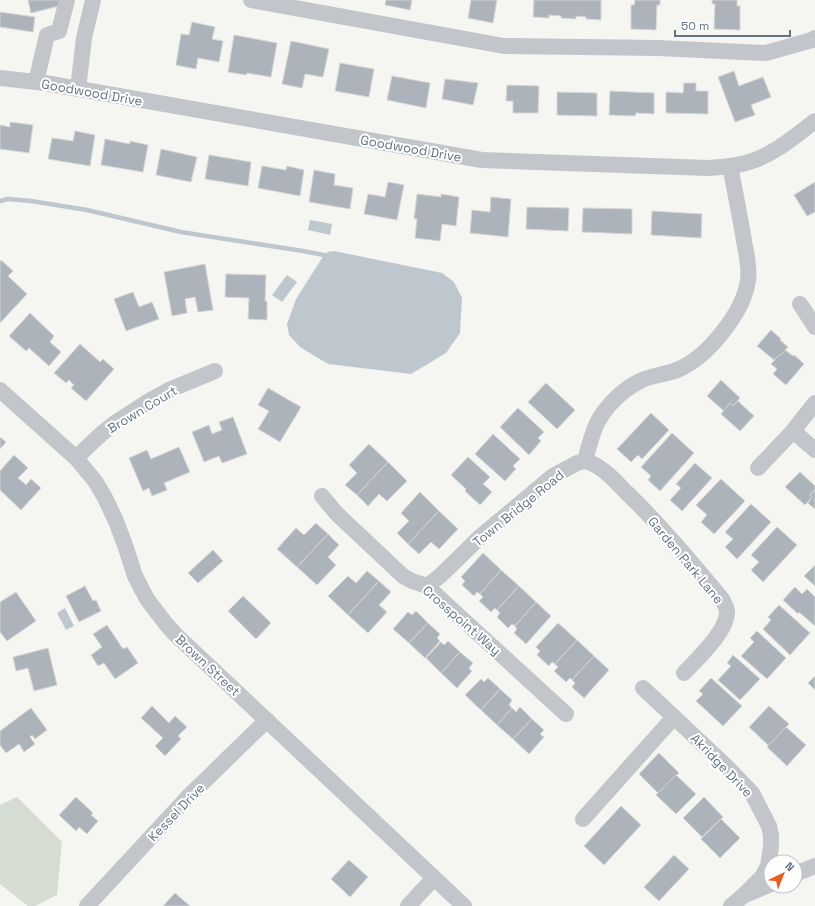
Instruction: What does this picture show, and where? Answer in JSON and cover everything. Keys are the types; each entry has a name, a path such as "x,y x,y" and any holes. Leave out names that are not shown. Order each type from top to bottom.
{"street":[{"path":"36,82 47,35 59,31 67,0"},
{"path":"78,89 84,38 93,0"},
{"path":"251,0 504,46 658,48 766,53 815,38"},
{"name":"Goodwood Drive","path":"0,78 78,89 482,160 708,168 730,166 752,161 772,152 802,132 815,121"},
{"path":"585,461 597,424 606,409 623,392 640,381 652,376 677,370 692,362 715,341 732,319 745,294 748,279 748,265 730,166"},
{"path":"800,304 815,327"},
{"name":"Brown Court","path":"76,458 114,423 149,401 169,390 215,371"},
{"name":"Brown Street","path":"0,390 76,458 94,481 104,496 116,521 135,576 147,599 166,624 464,906"},
{"path":"758,468 793,431 815,403"},
{"path":"793,431 815,450"},
{"name":"Town Bridge Road","path":"427,586 440,576 480,537 553,476 577,463 585,461"},
{"name":"Garden Park Lane","path":"585,461 593,463 611,477 642,508 685,555 722,599 727,608 727,614 723,627 718,636 684,673"},
{"name":"Crosspoint Way","path":"322,496 336,514 403,576 427,586 566,714"},
{"name":"Akridge Drive","path":"643,688 726,766 752,793 768,826 771,835 768,866 762,878 740,902"},
{"path":"583,819 674,717"},
{"name":"Kessel Drive","path":"87,906 189,796 267,720"},
{"path":"803,871 815,866"},
{"path":"408,906 434,878"},
{"path":"740,902 763,889"}],"shaded area":[{"path":"310,220 332,224 330,235 308,230"},
{"path":"334,251 442,273 454,282 462,298 460,333 446,353 411,374 328,364 300,347 289,335 287,324 296,299 324,255 328,252"},
{"path":"287,275 297,282 282,302 272,295"},
{"path":"65,608 74,626 66,630 57,613"},
{"path":"17,797 62,842 57,895 35,906 28,906 0,884 0,805"}],"building":[{"path":"28,0 62,0 63,5 31,13"},
{"path":"386,0 412,0 410,10 385,5"},
{"path":"471,0 497,0 493,23 468,18"},
{"path":"534,0 601,0 601,20 586,19 586,17 576,16 576,19 561,18 561,16 549,15 549,18 533,17"},
{"path":"635,0 660,0 660,5 657,5 656,30 631,29 631,5 634,5"},
{"path":"712,0 737,0 737,6 740,6 740,30 714,29 715,4 712,4"},
{"path":"0,12 35,17 33,32 0,27"},
{"path":"192,22 215,27 212,39 223,41 219,62 198,58 196,69 176,65 181,34 189,35"},
{"path":"234,35 277,43 271,77 247,73 246,75 228,72"},
{"path":"291,41 329,49 323,77 305,74 302,88 282,84"},
{"path":"340,63 374,69 369,97 335,91"},
{"path":"734,71 739,86 763,77 771,97 751,105 755,115 735,122 718,77"},
{"path":"392,76 430,83 426,108 387,100"},
{"path":"445,79 478,83 473,105 442,99"},
{"path":"684,83 696,83 696,91 708,91 708,114 666,113 666,92 683,93"},
{"path":"507,85 539,86 538,113 513,113 513,101 506,101"},
{"path":"610,91 654,93 654,114 636,113 635,116 609,115"},
{"path":"557,92 597,93 597,116 557,115"},
{"path":"10,122 33,125 29,153 0,149 0,125 10,127"},
{"path":"75,131 95,135 90,166 48,159 52,138 73,141"},
{"path":"105,139 130,144 130,141 148,145 143,172 101,165"},
{"path":"161,149 197,157 191,182 156,175"},
{"path":"209,155 251,162 248,186 205,179"},
{"path":"262,166 286,170 287,166 304,170 300,196 258,188"},
{"path":"314,170 335,174 334,185 353,188 350,209 309,202"},
{"path":"388,182 404,185 397,220 364,214 368,194 385,197"},
{"path":"815,182 815,212 807,216 794,195"},
{"path":"417,194 441,197 441,194 459,197 456,226 442,224 440,241 415,238 417,219 414,219"},
{"path":"491,197 511,199 508,237 470,233 472,210 490,212"},
{"path":"527,207 569,208 568,231 526,229"},
{"path":"583,208 632,209 632,234 582,232"},
{"path":"652,211 702,214 701,238 651,235"},
{"path":"1,260 13,271 8,276 27,294 0,323 0,262"},
{"path":"205,264 213,310 198,312 195,297 185,299 187,313 172,316 164,272"},
{"path":"226,274 266,275 265,301 267,301 267,320 248,319 249,298 225,297"},
{"path":"133,292 139,307 152,302 159,319 126,331 114,299"},
{"path":"30,313 54,336 50,342 61,352 49,366 29,348 26,351 9,336"},
{"path":"771,330 788,347 774,360 757,346"},
{"path":"80,344 100,362 103,359 114,369 86,401 71,388 74,385 69,380 66,383 54,373"},
{"path":"785,350 793,356 794,355 804,364 786,385 773,374 777,369 771,364"},
{"path":"721,380 740,398 733,406 730,403 724,411 707,396"},
{"path":"546,383 575,410 557,429 528,402"},
{"path":"268,388 301,407 280,442 258,429 269,411 258,405"},
{"path":"738,401 754,416 740,431 721,414 730,403 733,406"},
{"path":"518,408 544,432 538,438 541,441 529,455 500,427"},
{"path":"651,413 669,430 642,459 638,455 631,462 617,449"},
{"path":"233,417 247,454 222,463 219,456 204,462 192,432 209,425 212,434 222,430 219,422"},
{"path":"672,433 694,453 660,491 648,480 651,476 641,467"},
{"path":"493,434 520,459 513,466 516,469 505,481 475,454"},
{"path":"0,437 6,442 0,449"},
{"path":"369,444 388,462 357,495 345,485 357,473 349,465"},
{"path":"179,447 190,472 164,483 167,490 152,496 149,488 143,491 129,458 147,450 151,459"},
{"path":"14,455 28,468 18,478 26,485 31,479 41,488 21,510 0,490 0,471"},
{"path":"468,457 490,477 483,484 492,492 480,505 451,475"},
{"path":"388,462 407,481 387,501 379,494 368,506 357,495"},
{"path":"695,463 712,478 682,511 670,500 681,488 676,484"},
{"path":"800,472 815,486 815,489 810,495 812,497 805,505 785,487"},
{"path":"721,479 745,501 714,534 701,522 707,515 696,505"},
{"path":"815,489 815,509 808,503 812,497 810,495"},
{"path":"420,492 439,511 408,544 397,533 409,521 401,513"},
{"path":"751,504 771,522 737,559 725,547 733,539 725,532"},
{"path":"439,511 458,529 439,549 431,542 419,554 408,544"},
{"path":"316,523 328,534 297,567 277,549 296,528 304,535"},
{"path":"777,527 797,545 763,582 751,570 759,562 751,555"},
{"path":"328,534 339,545 328,557 336,565 317,585 297,567"},
{"path":"213,550 223,561 198,583 188,573"},
{"path":"483,553 501,570 480,594 477,592 474,596 462,585 465,581 461,577"},
{"path":"815,565 815,586 804,576"},
{"path":"501,570 519,586 497,610 495,608 491,612 479,601 483,597 480,594"},
{"path":"367,571 379,581 348,615 328,596 348,576 356,583"},
{"path":"379,581 391,592 379,605 387,612 368,633 348,615"},
{"path":"85,586 93,601 96,600 101,611 79,622 66,596"},
{"path":"519,586 536,602 515,626 512,624 508,628 497,617 500,613 497,610"},
{"path":"795,587 802,594 807,589 815,597 815,626 799,612 798,614 783,600"},
{"path":"16,592 36,621 7,641 0,632 0,602"},
{"path":"243,596 271,623 256,639 228,611"},
{"path":"536,602 551,616 526,644 514,633 517,629 515,626"},
{"path":"779,605 810,633 790,655 763,629 771,620 768,617"},
{"path":"416,611 428,623 409,643 393,629 408,612 412,615"},
{"path":"428,623 440,634 437,638 440,641 425,658 409,643"},
{"path":"558,623 577,640 555,664 552,662 549,666 537,655 540,651 536,647"},
{"path":"107,625 123,649 127,647 138,663 115,679 104,663 98,666 91,655 102,647 93,634"},
{"path":"757,631 786,658 767,679 741,656 754,642 750,638"},
{"path":"577,640 594,656 572,680 570,678 566,682 554,671 558,667 555,664"},
{"path":"448,641 460,652 441,673 426,658 441,642 444,645"},
{"path":"48,648 57,685 34,691 28,668 16,671 13,657"},
{"path":"460,652 473,663 469,668 472,671 457,688 441,673"},
{"path":"733,655 760,679 740,700 718,680 731,666 727,663"},
{"path":"594,656 609,670 584,698 572,687 575,683 572,680"},
{"path":"815,676 815,690 808,683"},
{"path":"488,678 500,689 481,710 465,695 481,679 484,682"},
{"path":"711,678 742,706 723,726 696,701 703,694 699,691"},
{"path":"500,689 512,700 509,705 512,708 497,725 481,710"},
{"path":"152,706 169,723 175,716 187,727 178,736 181,739 165,756 155,746 163,738 141,718"},
{"path":"769,706 789,724 769,746 749,727"},
{"path":"520,707 532,719 513,739 497,725 512,708 516,712"},
{"path":"31,708 47,730 35,739 32,735 30,737 35,744 24,752 19,744 6,753 0,745 0,731"},
{"path":"532,719 544,730 540,734 544,737 529,754 513,739"},
{"path":"786,727 806,745 787,766 767,747"},
{"path":"659,753 679,773 658,793 639,774"},
{"path":"676,775 696,794 676,814 656,795"},
{"path":"76,797 93,813 91,815 98,821 87,834 79,827 76,831 59,815"},
{"path":"704,797 723,817 702,837 683,818"},
{"path":"621,806 641,825 604,865 584,846"},
{"path":"721,819 740,838 720,858 701,839"},
{"path":"674,855 689,869 659,901 644,887"},
{"path":"349,860 368,877 350,897 331,879"},
{"path":"175,893 190,906 163,906"}],"waterway":[{"path":"0,201 8,199 31,201 87,210 181,232 324,255"}]}
